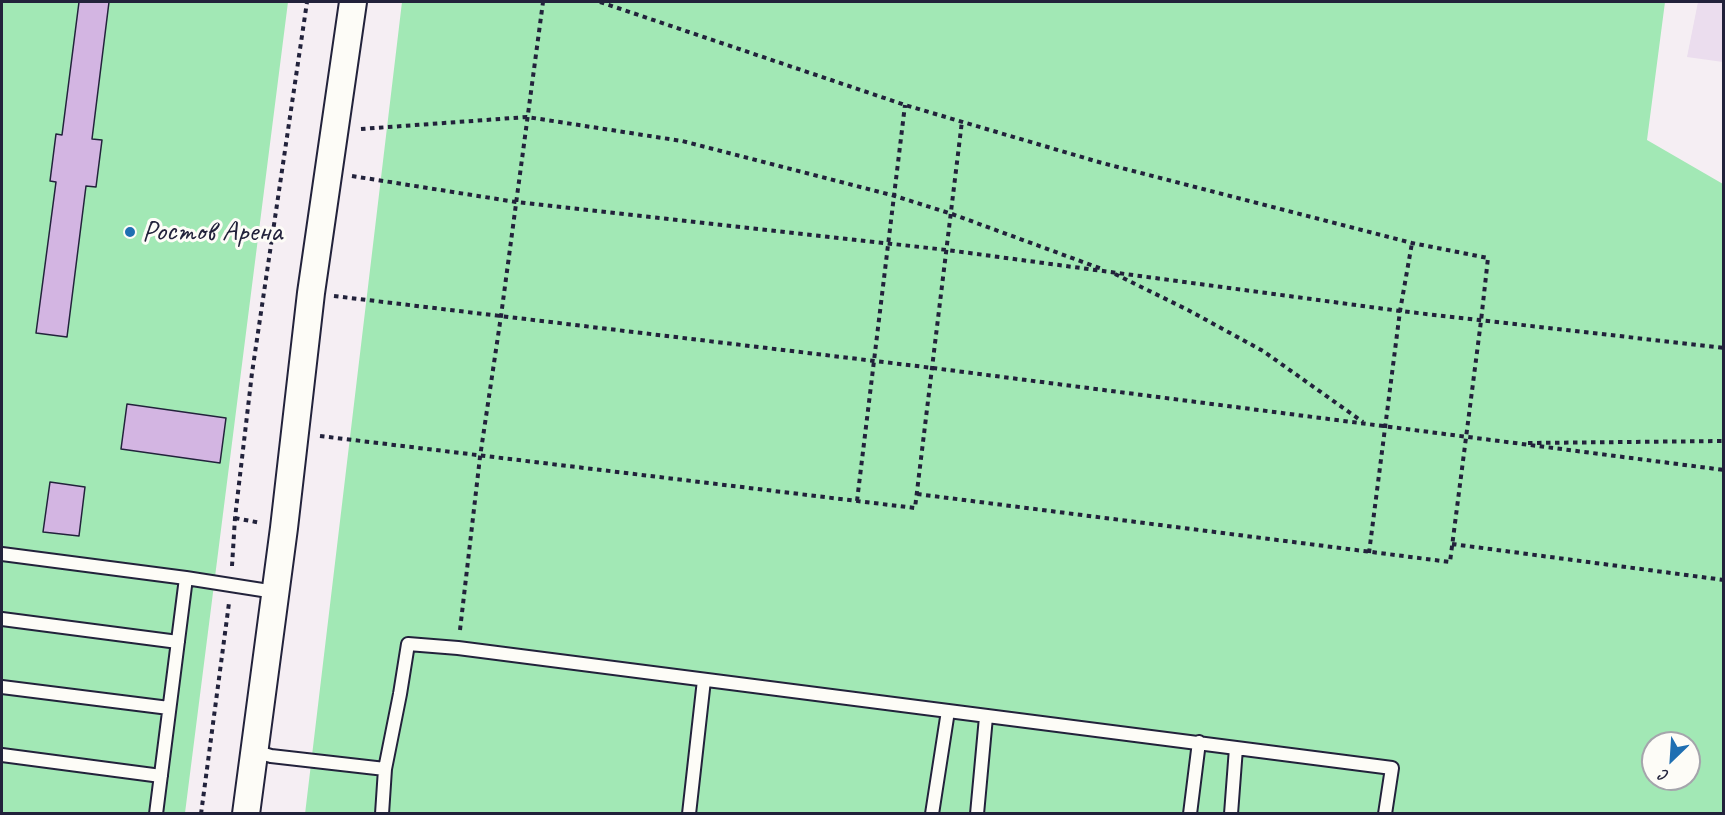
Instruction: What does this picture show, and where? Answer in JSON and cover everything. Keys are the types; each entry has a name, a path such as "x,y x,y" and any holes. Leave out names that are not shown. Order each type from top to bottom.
{"street":[{"path":"246,813 296,432 311,293 353,2"}],"lane":[{"path":"2,554 275,592"},
{"path":"156,813 186,578"},
{"path":"2,619 178,642"},
{"path":"382,813 385,769 408,644 458,648 1392,768 1385,813"},
{"path":"689,813 704,680"},
{"path":"2,687 169,708"},
{"path":"932,813 948,711"},
{"path":"977,813 986,717"},
{"path":"1190,813 1199,742"},
{"path":"1231,813 1236,748"},
{"path":"254,751 271,756 385,769"},
{"path":"2,755 161,776"}],"path":[{"path":"201,813 231,585 235,518 252,373 307,2"},
{"path":"458,648 480,457 543,2"},
{"path":"600,2 905,105 1102,163 1412,243 1488,258 1450,562 917,494"},
{"path":"857,501 905,105"},
{"path":"336,127 354,129 526,117 682,141 895,196 952,214 1111,272 1263,351 1365,424"},
{"path":"296,432 480,457 915,508 962,121"},
{"path":"327,176 351,176 516,202 947,250 1400,312 1724,348"},
{"path":"1369,553 1400,312 1412,243"},
{"path":"311,293 933,368 1724,470"},
{"path":"1512,443 1724,441"},
{"path":"1452,544 1724,580"}],"shaded area":[{"path":"1698,2 1723,2 1723,62 1687,57"}],"green space":[{"name":"Ростов Арена","path":"2,2 288,2 185,813 2,814"},
{"path":"402,2 1665,2 1647,140 1723,184 1723,813 305,814"}],"building":[{"path":"79,2 109,2 92,139 102,140 96,187 86,186 67,337 36,333 56,182 50,181 56,134 62,135"},
{"path":"127,404 226,418 220,463 121,449"},
{"path":"50,482 85,487 79,536 43,532"}],"place":[{"name":"Ростов Арена","path":"130,232"}]}
